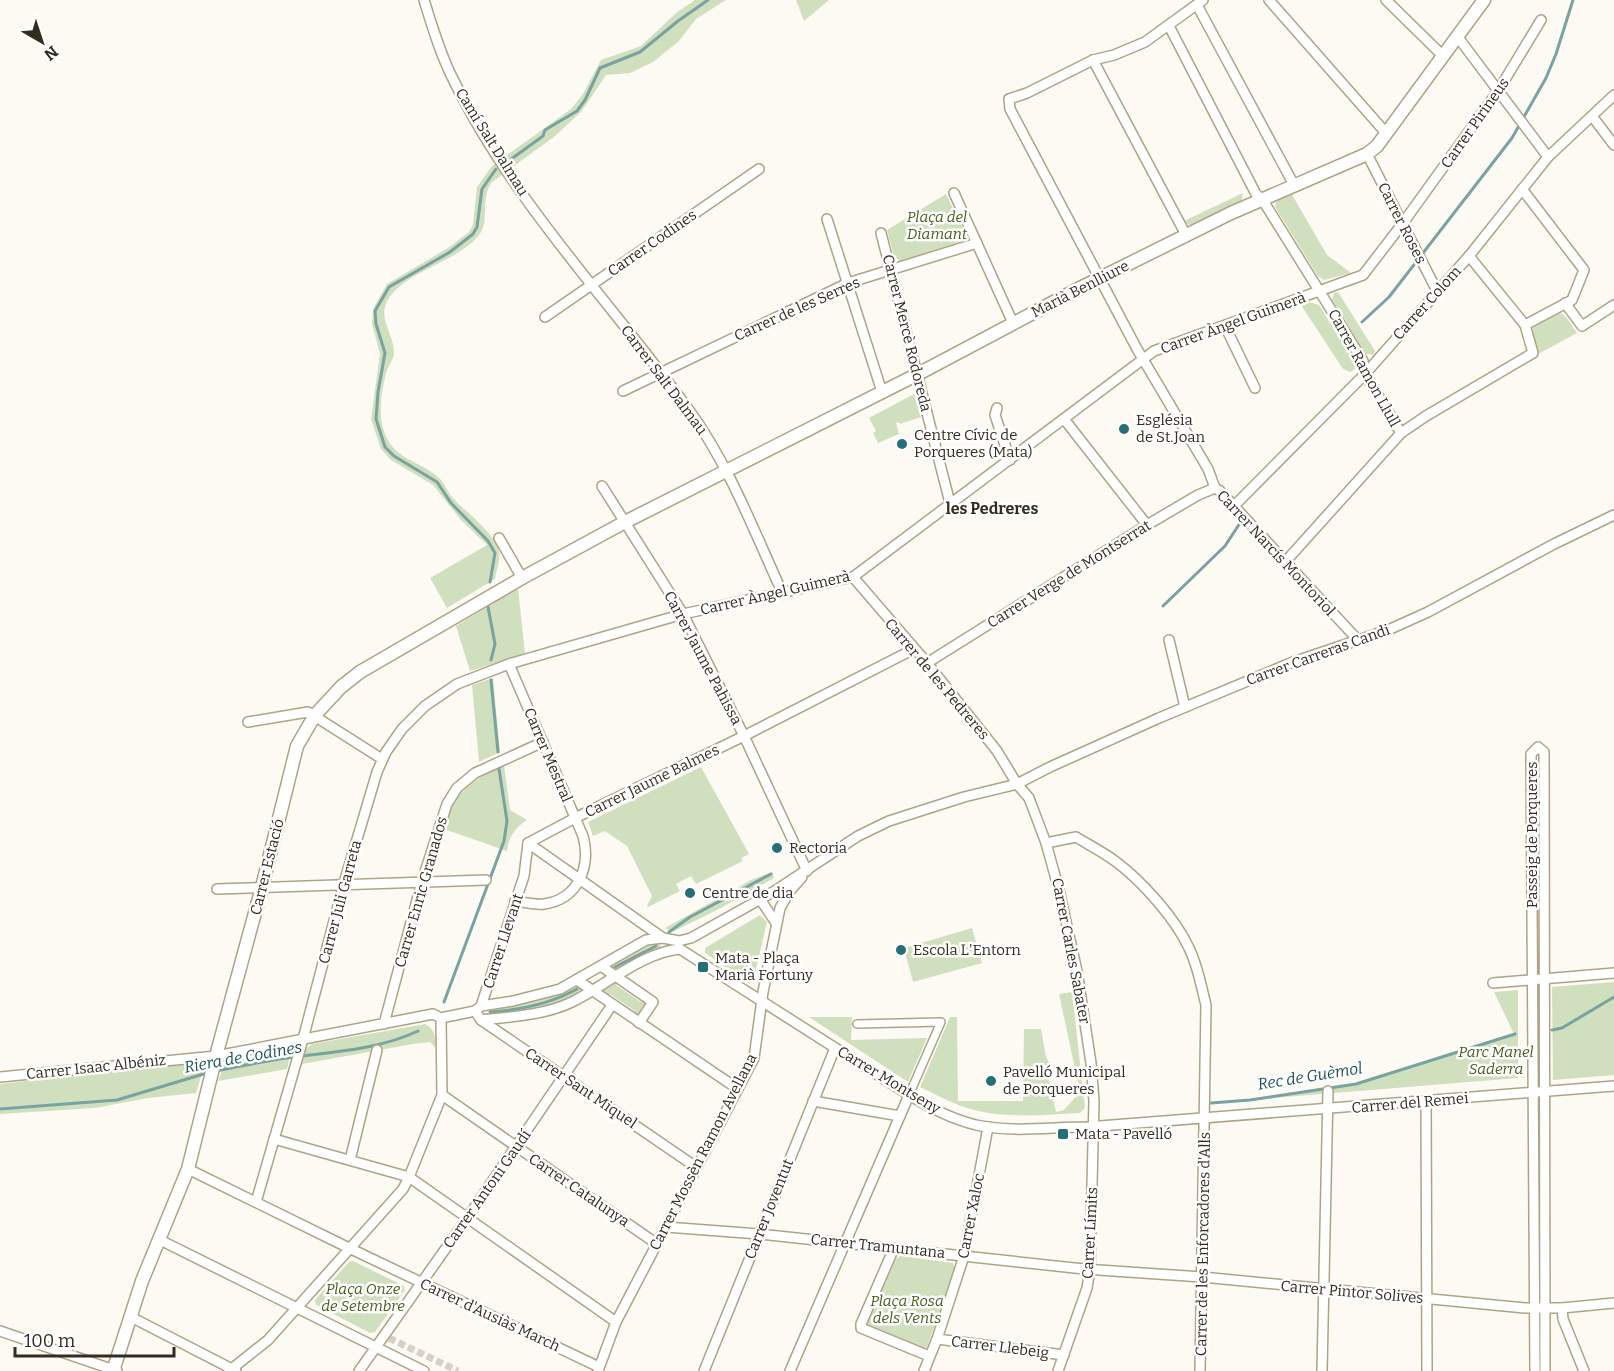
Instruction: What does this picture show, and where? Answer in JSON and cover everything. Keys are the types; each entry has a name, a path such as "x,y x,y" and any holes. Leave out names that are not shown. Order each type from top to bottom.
{"street":[{"name":"Camí Salt Dalmau","path":"424,0 451,75 476,123 559,245"},
{"path":"1269,0 1386,133"},
{"path":"1386,0 1442,56"},
{"name":"Marià Benlliure","path":"625,522 1186,235 1294,184 1367,154 1377,146 1482,1"},
{"path":"1186,235 1093,60 1114,55 1145,42 1200,3 1294,184"},
{"name":"Carrer Pirineus","path":"1403,223 1498,91 1541,20"},
{"name":"Carrer Ramon Llull","path":"1169,26 1256,194 1262,199 1321,291 1363,361 1365,374 1401,433"},
{"path":"1457,36 1548,157"},
{"name":"Carrer Narcís Montoriol","path":"1093,60 1027,93 1009,99 1010,109 1142,359 1208,469 1215,488 1357,639"},
{"name":"Carrer Colom","path":"1234,506 1365,374 1469,256 1548,157 1614,95"},
{"path":"1592,116 1614,145"},
{"name":"Carrer Roses","path":"1367,154 1437,291"},
{"name":"Carrer Codines","path":"545,318 759,170"},
{"path":"1522,189 1584,270 1572,300 1525,325"},
{"path":"954,193 1013,323"},
{"path":"826,219 882,392"},
{"name":"Carrer Àngel Guimerà","path":"509,664 683,614 853,577 1154,351 1363,275 1403,223"},
{"name":"Carrer Mercè Rodoreda","path":"881,233 950,503"},
{"name":"Carrer de les Serres","path":"623,391 848,283 977,243"},
{"name":"Carrer Salt Dalmau","path":"559,245 661,373 714,448 782,592"},
{"path":"1286,561 1401,433 1533,353 1525,325 1469,256"},
{"path":"1565,303 1582,326 1614,305"},
{"path":"1225,326 1255,388"},
{"path":"997,408 995,415 1010,460"},
{"path":"1064,419 1147,525"},
{"name":"Carrer Jaume Pahissa","path":"602,486 683,614 744,736 807,871"},
{"name":"Carrer Verge de Montserrat","path":"927,663 1147,525 1198,495 1215,488"},
{"name":"Carrer Carreras Candi","path":"1017,784 1185,707 1293,662 1388,630 1428,612 1614,514"},
{"name":"Carrer Estació","path":"115,1370 142,1281 188,1169 297,746 315,716 340,687 360,672 522,578 625,522"},
{"path":"499,538 522,578"},
{"name":"Carrer de les Pedreres","path":"853,577 927,663 997,751 1017,784"},
{"path":"1169,640 1185,707"},
{"name":"Carrer Jaume Balmes","path":"528,843 914,649"},
{"name":"Carrer Mestral","path":"509,664 583,836 586,852 585,868 579,880"},
{"name":"Carrer Juli Garreta","path":"256,1202 344,884 382,759 402,729 436,697 468,679 509,664"},
{"path":"248,722 308,712 382,759"},
{"name":"Carrer Enric Granados","path":"384,1024 443,812 457,788 464,781 483,769 543,742"},
{"name":"Passeig de Porqueres","path":"1534,1371 1539,1308 1544,1092 1544,752 1538,747 1531,754 1533,1093 1539,1308 1545,1371"},
{"name":"Carrer Carles Sabater","path":"1017,784 1029,798 1046,843 1062,900 1082,997 1093,1092 1093,1126"},
{"name":"Carrer Isaac Albéniz","path":"0,1077 215,1060 432,1014 441,1018 550,993 578,980 646,940 663,938 679,941 691,938 807,871 858,836 889,820 964,797 1017,784"},
{"name":"Carrer de les Enforcadores d'Alls","path":"1046,843 1076,837 1116,862 1153,898 1178,927 1190,949 1206,1005 1206,1117 1200,1371"},
{"path":"482,1020 557,1008 644,961 664,953 663,938 528,843"},
{"name":"Carrer Llevant","path":"478,1009 524,876 528,843"},
{"name":"Carrer Mossèn Ramon Avellana","path":"598,1369 616,1322 754,1058 780,908 789,892 807,871"},
{"path":"217,889 486,880"},
{"path":"515,901 543,904 551,902 568,894 579,880"},
{"path":"760,899 776,923"},
{"path":"691,938 693,957"},
{"name":"Carrer Montseny","path":"664,953 680,949 684,951 909,1095 947,1115 988,1127 1054,1129 1206,1117"},
{"path":"626,984 644,961"},
{"path":"601,966 653,1002 639,1023"},
{"path":"1492,983 1614,973"},
{"path":"578,980 738,1089"},
{"name":"Carrer Antoni Gaudí","path":"359,1371 387,1336 612,1005"},
{"name":"Carrer Sant Miquel","path":"478,1009 482,1020 696,1167"},
{"path":"131,1317 232,1370 268,1340 403,1189 410,1177 442,1095 441,1018"},
{"path":"790,1371 941,1022 857,1024"},
{"name":"Carrer Joventut","path":"704,1371 835,1047"},
{"path":"350,1160 377,1050"},
{"name":"Carrer del Remei","path":"1206,1117 1327,1110 1614,1086"},
{"path":"1322,1371 1328,1092"},
{"name":"Carrer Catalunya","path":"442,1095 657,1244"},
{"path":"813,1101 900,1116"},
{"path":"1426,1101 1426,1371"},
{"name":"Carrer Límits","path":"1058,1371 1087,1288 1090,1269 1093,1126"},
{"name":"Carrer Xaloc","path":"924,1371 964,1256 988,1127"},
{"path":"274,1139 410,1177 616,1322"},
{"name":"Carrer d'Ausiàs March","path":"188,1169 598,1369"},
{"name":"Carrer Tramuntana","path":"666,1227 759,1234 1090,1269"},
{"path":"159,1240 424,1371"},
{"path":"894,1248 861,1328 930,1356"},
{"name":"Carrer Pintor Solives","path":"1090,1269 1539,1308 1614,1303"},
{"path":"1562,1308 1563,1318 1584,1371"},
{"path":"0,1331 115,1370"},
{"name":"Carrer Llebeig","path":"937,1339 1064,1355"}],"green space":[{"path":"695,0 726,0 696,19 679,41 653,62 630,73 606,75 581,112 555,136 491,183 486,197 484,224 479,235 457,253 402,284 386,304 384,317 394,347 381,399 383,428 387,439 399,453 441,480 452,497 492,537 499,552 495,579 447,608 430,578 487,545 460,519 433,485 391,460 381,449 371,419 380,354 372,324 373,309 387,284 448,248 469,232 473,225 477,187 492,166 571,109 583,94 601,60 641,46 676,13"},
{"path":"796,0 829,0 804,21"},
{"path":"1243,193 1242,200 1191,225 1184,221"},
{"path":"1291,193 1327,255 1351,273 1324,280 1318,276 1275,207 1277,199"},
{"name":"Plaça del Diamant","path":"946,194 966,235 962,241 900,261 894,256 887,230"},
{"path":"1338,292 1375,351 1373,355 1366,354 1332,300 1334,293"},
{"path":"1309,302 1319,305 1355,363 1356,368 1350,372 1343,369 1301,305"},
{"path":"1560,313 1566,317 1577,333 1538,354 1532,331 1534,325"},
{"path":"914,394 921,417 900,424 896,423 899,434 878,443 873,433 876,431 869,418"},
{"path":"518,588 525,654 470,671 456,626"},
{"path":"493,678 500,752 479,762 472,685"},
{"path":"504,765 510,810 527,820 513,833 507,851 444,829 452,806 465,789 482,776"},
{"path":"701,767 749,854 741,858 743,861 696,884 691,876 676,884 680,891 648,907 652,896 627,846 605,831 593,836 588,822"},
{"path":"772,872 774,878 719,909 672,932 665,928 751,880"},
{"path":"760,915 767,922 753,982 749,984 705,953 705,948"},
{"path":"972,928 982,963 913,982 904,948"},
{"path":"655,942 661,948 658,951 616,971 609,966 647,944"},
{"path":"615,980 618,982 616,985 641,1002 644,999 647,1002 639,1016 632,1014 635,1011 610,994 607,997 601,991"},
{"name":"Parc Manel Saderra","path":"1614,982 1614,1075 1553,1080 1552,987"},
{"path":"576,984 585,989 540,1009 491,1014 489,1009"},
{"name":"Parc Manel Saderra","path":"1518,990 1518,1078 1250,1100 1356,1084 1514,1034 1494,992"},
{"path":"1072,992 1085,1108 1080,1113 995,1114 955,1104 920,1087 950,1017 957,1017 958,1101 1023,1101 1024,1029 1041,1029 1046,1057 1050,1064 1047,1071 1056,1112 1064,1110 1080,1092 1059,994"},
{"path":"809,1017 852,1017 851,1040 927,1038 908,1082"},
{"path":"425,1024 433,1031 436,1048 430,1042 413,1044 302,1064 306,1049 312,1044"},
{"path":"288,1050 291,1052 287,1069 218,1081 225,1063"},
{"path":"189,1062 205,1063 196,1093 148,1098 95,1108 0,1114 0,1084"},
{"name":"Plaça Rosa dels Vents","path":"900,1256 953,1263 955,1269 927,1347 922,1349 868,1327 867,1323 896,1259"},
{"name":"Plaça Onze de Setembre","path":"353,1261 404,1286 405,1290 375,1332 370,1333 316,1305 315,1300 349,1262"}],"waterway":[{"name":"Riera de Codines","path":"507,162 543,136 545,130 577,111 585,100 600,68 640,52 708,0"},
{"path":"1362,322 1389,297 1512,138 1546,78 1573,0"},
{"name":"Riera de Codines","path":"490,582 495,553 488,541 451,503 437,482 394,456 385,447 376,419 385,353 376,324 375,311 389,287 450,252 473,234 477,227 482,189 496,169"},
{"path":"1163,606 1225,546 1240,523"},
{"name":"Riera de Codines","path":"488,607 495,644 491,660"},
{"name":"Riera de Codines","path":"491,680 498,752"},
{"name":"Riera de Codines","path":"444,1002 504,841 507,821 499,769"},
{"name":"Rec de Guèmol","path":"669,932 690,917 771,874"},
{"name":"Rec de Guèmol","path":"615,967 656,946"},
{"name":"Rec de Guèmol","path":"490,1012 535,1005 556,999 577,989"},
{"name":"Rec de Guèmol","path":"1552,1030 1562,1028 1614,997"},
{"name":"Riera de Codines","path":"216,1071 362,1048 418,1031"},
{"name":"Rec de Guèmol","path":"1211,1103 1250,1100 1356,1084 1515,1034"},
{"name":"Riera de Codines","path":"0,1109 117,1100 207,1073"}],"tunnel":[{"path":"389,1338 458,1371"}],"place":[{"name":"Església de St.Joan","path":"1124,429"},
{"name":"Centre Cívic de Porqueres (Mata)","path":"902,444"},
{"name":"Rectoria","path":"777,848"},
{"name":"Centre de dia","path":"690,893"},
{"name":"Escola L'Entorn","path":"901,950"},
{"name":"Mata - Plaça Marià Fortuny","path":"703,967"},
{"name":"Pavelló Municipal de Porqueres","path":"991,1081"},
{"name":"Mata - Pavelló","path":"1063,1134"}],"district":[{"name":"les Pedreres","path":"992,508"}]}
